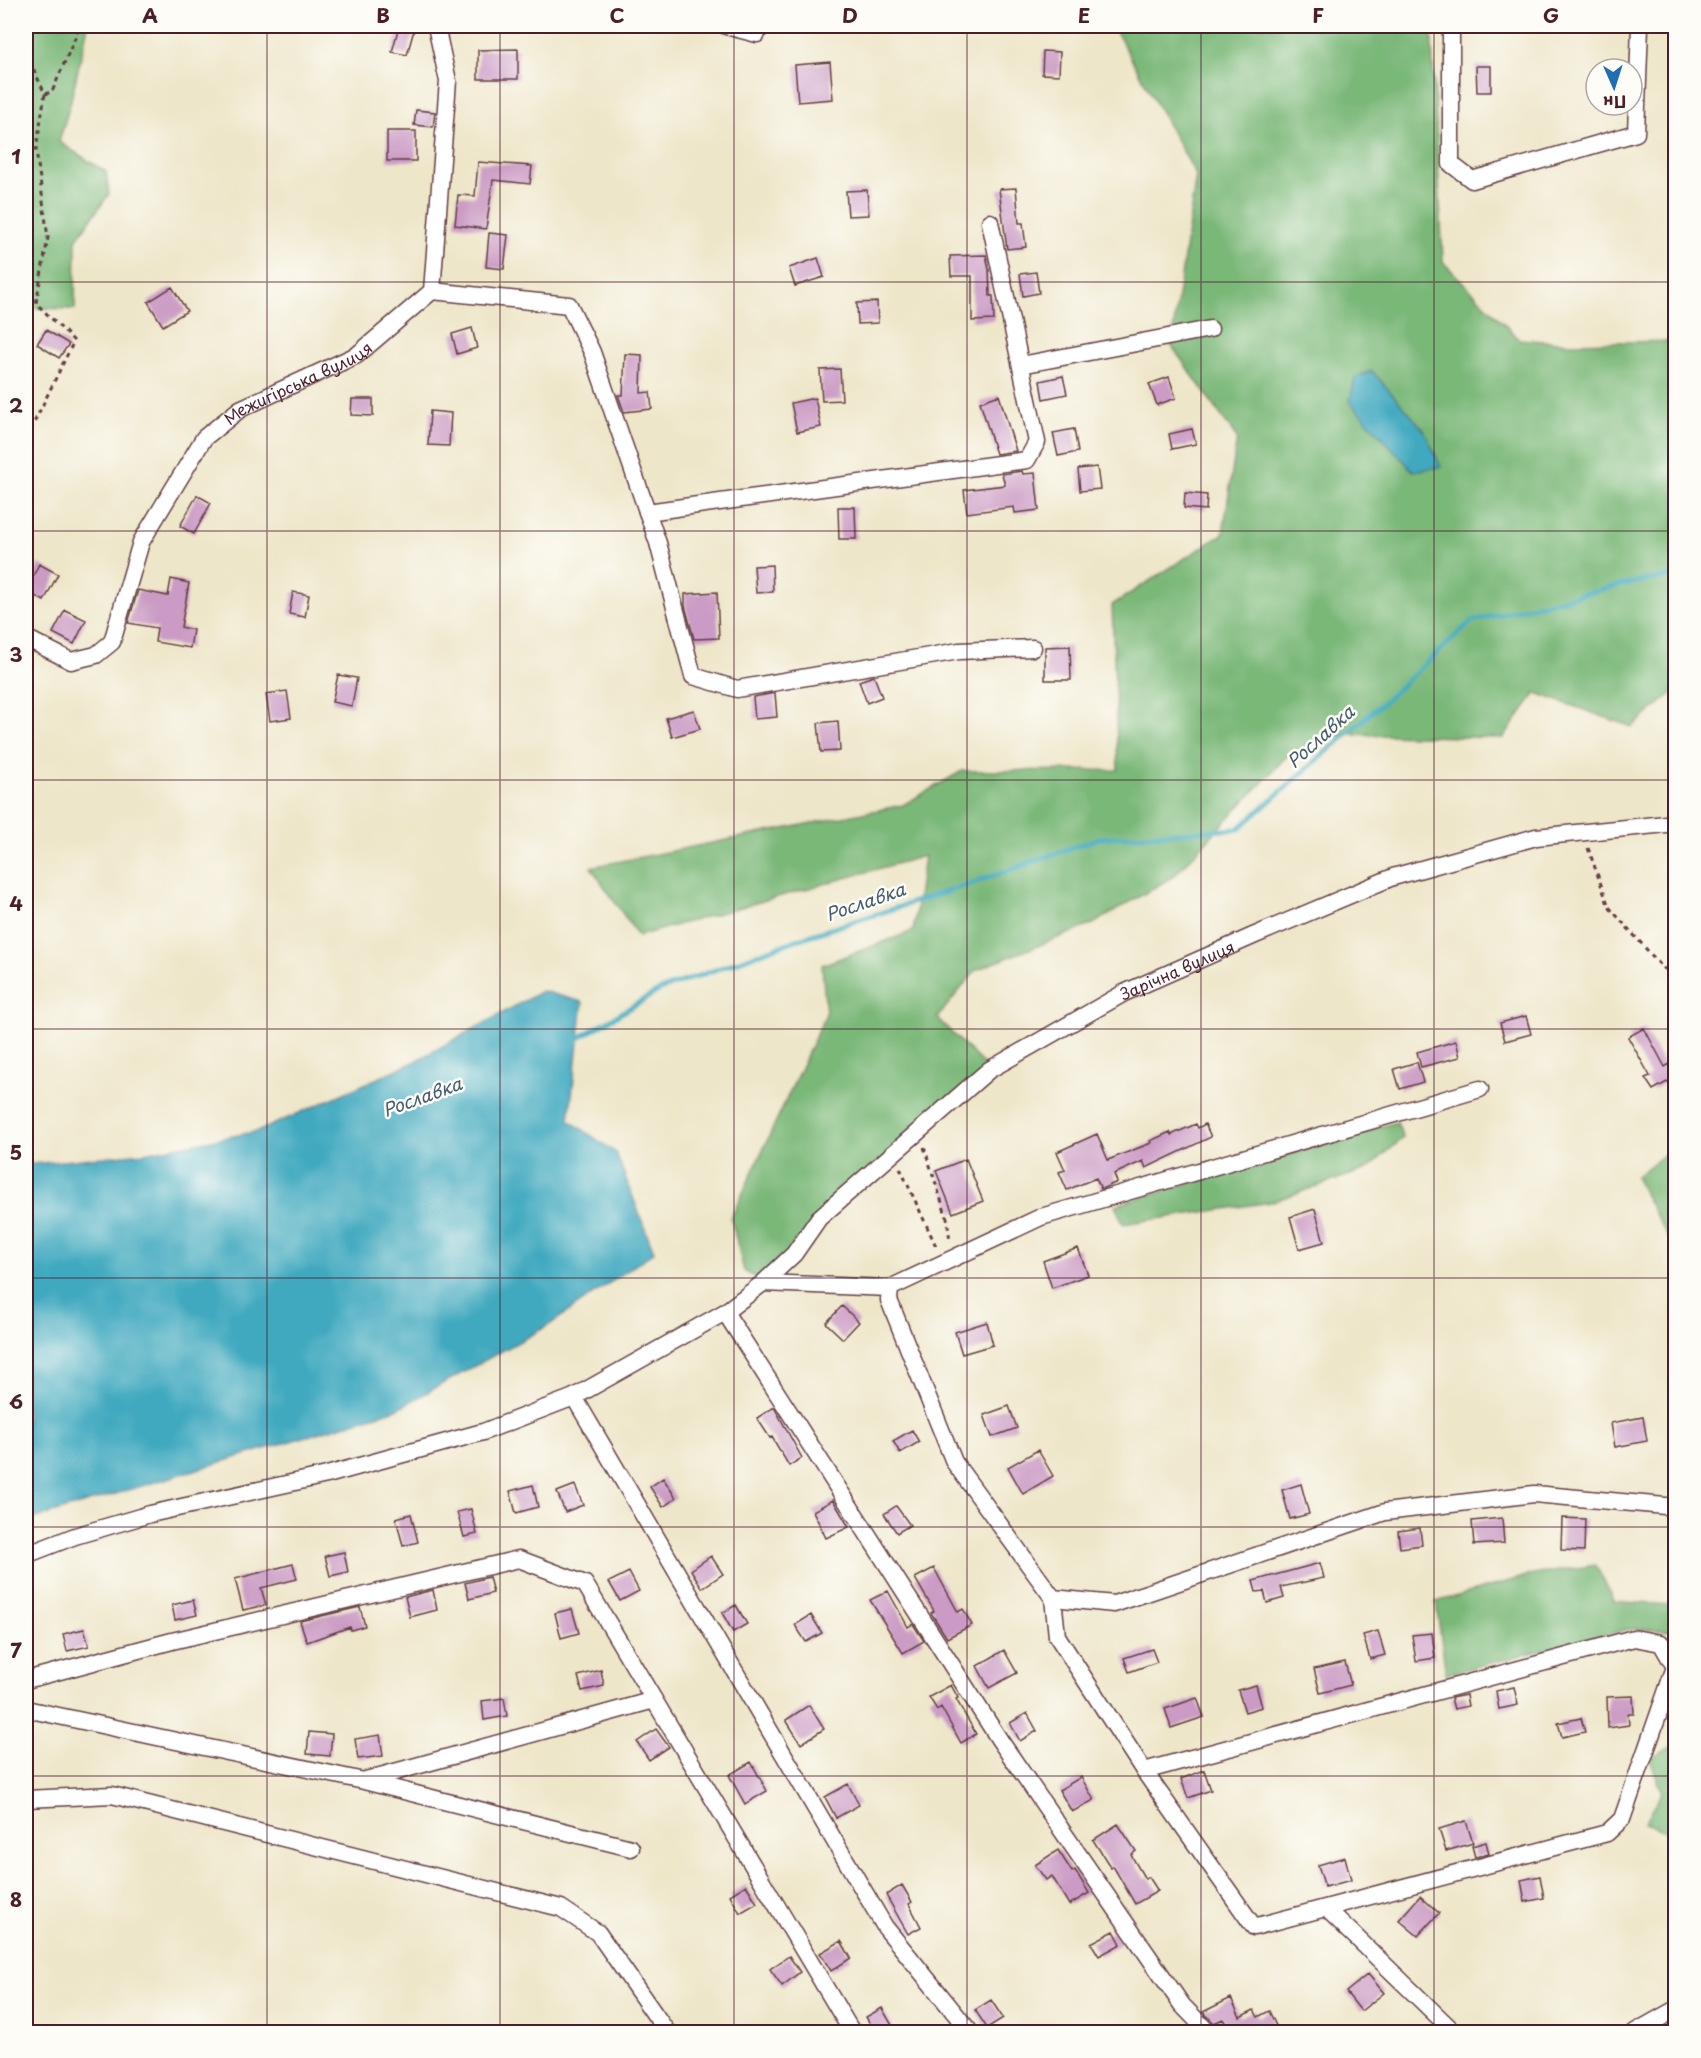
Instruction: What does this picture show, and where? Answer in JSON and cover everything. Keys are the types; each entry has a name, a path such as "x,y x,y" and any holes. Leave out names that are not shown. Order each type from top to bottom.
{"street":[{"path":"436,26 448,81 432,291 568,305 592,352 658,543 693,676 737,689 959,651 1033,648"},
{"path":"726,26 757,34"},
{"path":"1451,26 1451,164 1472,180 1636,133 1640,26"},
{"path":"647,512 1027,460 1037,442 990,222"},
{"name":"Межигірська вулиця","path":"26,638 71,661 96,655 112,642 141,542 204,438 240,409 357,355 432,291"},
{"path":"1021,365 1210,329"},
{"name":"Зарічна вулиця","path":"26,1555 75,1536 150,1514 327,1475 483,1432 574,1397 725,1312 763,1283 794,1254 819,1218 989,1070 1124,993 1393,877 1536,837 1676,823"},
{"path":"763,1283 890,1288 1041,1217 1480,1089"},
{"path":"890,1288 889,1300 954,1462 1053,1598 1057,1636 1144,1771 1254,1928 1607,1833 1622,1819 1675,1667 1661,1643 1635,1638 1144,1771"},
{"path":"725,1312 999,1739 1182,2005 1208,2032"},
{"path":"574,1397 885,1927 970,2032"},
{"path":"1053,1598 1114,1604 1385,1512 1534,1494 1676,1507"},
{"path":"26,1680 172,1641 519,1559 585,1584 852,2032"},
{"path":"364,1780 654,1700"},
{"path":"26,1708 364,1780 631,1848"},
{"path":"26,1799 112,1795 561,1908 598,1933 667,2032"},
{"path":"1326,1908 1454,2032"},
{"path":"1635,2032 1676,2009"}],"path":[{"path":"45,94 52,92 80,26"},
{"path":"26,53 45,94 36,150 48,238 36,303 74,341 26,439"},
{"path":"1583,832 1609,908 1663,968 1676,974"},
{"path":"919,1131 947,1218 948,1260"},
{"path":"893,1154 948,1260"}],"green space":[{"path":"26,26 88,26 59,142 106,172 109,194 76,240 75,309 29,308 26,297"},
{"path":"1113,26 1431,26 1443,262 1519,339 1569,343 1675,341 1675,691 1632,727 1536,693 1503,738 1342,734 1287,756 1174,876 1093,924 976,970 937,1018 989,1070 819,1218 763,1283 744,1271 731,1218 826,1014 822,965 913,931 924,856 638,936 591,867 903,805 962,771 1118,770 1112,605 1223,534 1237,438 1171,345 1196,175"},
{"path":"1397,1122 1403,1138 1367,1169 1271,1202 1123,1224 1115,1205"},
{"path":"1675,1147 1675,1250 1635,1177"},
{"path":"1596,1565 1614,1602 1675,1605 1675,1636 1673,1631 1630,1629 1446,1674 1436,1602 1527,1576"},
{"path":"1675,1745 1675,1835 1645,1823 1662,1791 1650,1759"}],"water":[{"path":"1372,371 1424,430 1441,467 1413,471 1350,402 1355,377"},
{"path":"542,991 583,1002 569,1120 616,1153 654,1252 549,1325 397,1409 26,1521 26,1160 31,1164 144,1153 259,1131 416,1061"}],"building":[{"path":"399,26 414,30 407,55 392,52"},
{"path":"518,49 518,79 478,79 478,50"},
{"path":"1043,51 1060,52 1059,75 1042,74"},
{"path":"830,62 833,99 798,102 795,65"},
{"path":"1476,66 1491,66 1491,92 1477,92"},
{"path":"416,110 435,112 433,127 414,125"},
{"path":"387,131 416,131 416,161 387,161"},
{"path":"478,162 532,166 530,184 493,180 486,229 455,225 458,195 475,196"},
{"path":"1016,188 1019,223 1023,223 1026,247 1007,249 999,189"},
{"path":"867,190 869,215 848,216 846,191"},
{"path":"489,233 508,235 504,269 486,267"},
{"path":"986,255 990,296 993,296 994,320 972,321 972,276 951,276 950,256"},
{"path":"818,258 824,277 795,286 789,268"},
{"path":"1036,272 1039,293 1023,296 1020,274"},
{"path":"172,287 187,311 163,326 148,302"},
{"path":"877,302 878,323 858,324 857,303"},
{"path":"472,328 477,348 457,354 452,334"},
{"path":"46,330 69,344 59,358 37,344"},
{"path":"625,354 642,355 641,393 650,392 652,409 624,412 618,395 623,395"},
{"path":"840,369 842,400 822,401 820,370"},
{"path":"1063,376 1067,394 1043,399 1040,381"},
{"path":"1169,377 1176,398 1157,405 1149,384"},
{"path":"999,395 1016,451 996,454 980,402"},
{"path":"815,398 821,427 797,432 791,403"},
{"path":"352,399 373,399 373,416 351,415"},
{"path":"430,411 451,413 449,446 428,445"},
{"path":"1074,429 1078,452 1058,456 1053,433"},
{"path":"1192,429 1196,444 1172,449 1169,434"},
{"path":"1097,467 1100,489 1080,491 1078,469"},
{"path":"1022,471 1023,474 1035,473 1039,510 1015,513 1014,507 967,513 964,490 1005,485 1002,474"},
{"path":"1185,493 1207,495 1206,510 1184,508"},
{"path":"197,495 211,503 194,534 180,526"},
{"path":"838,507 855,507 856,539 839,539"},
{"path":"39,564 58,574 44,601 26,591"},
{"path":"772,565 773,592 756,593 754,566"},
{"path":"171,579 189,583 181,627 193,630 190,648 155,642 157,628 128,623 138,590 168,596"},
{"path":"293,592 309,595 305,617 289,614"},
{"path":"717,592 719,638 694,639 685,606 685,594"},
{"path":"65,610 86,620 74,644 53,633"},
{"path":"1070,646 1071,680 1045,680 1045,647"},
{"path":"338,675 357,678 352,706 332,702"},
{"path":"874,676 882,697 867,703 859,681"},
{"path":"287,691 291,718 270,721 266,694"},
{"path":"775,693 777,717 755,719 753,697"},
{"path":"694,710 700,729 672,737 666,718"},
{"path":"838,721 840,751 821,752 818,723"},
{"path":"1526,1016 1531,1034 1505,1041 1500,1023"},
{"path":"1644,1028 1665,1067 1676,1060 1676,1077 1653,1090 1645,1078 1650,1076 1628,1037"},
{"path":"1456,1041 1460,1057 1421,1067 1417,1052"},
{"path":"1417,1062 1423,1082 1400,1089 1394,1069"},
{"path":"1196,1124 1198,1128 1205,1124 1211,1137 1146,1168 1143,1161 1114,1174 1117,1182 1101,1189 1096,1178 1067,1190 1059,1172 1065,1170 1057,1152 1097,1134 1108,1160 1151,1143 1150,1141 1170,1132 1171,1135"},
{"path":"966,1159 983,1201 953,1213 936,1171"},
{"path":"1315,1209 1324,1242 1299,1249 1290,1217"},
{"path":"1078,1248 1088,1275 1052,1288 1043,1261"},
{"path":"842,1306 859,1322 843,1339 826,1323"},
{"path":"987,1322 993,1345 962,1354 955,1332"},
{"path":"1009,1406 1017,1428 992,1437 984,1415"},
{"path":"774,1407 802,1458 789,1466 772,1437 770,1438 757,1418"},
{"path":"1643,1417 1647,1441 1615,1447 1611,1423"},
{"path":"912,1430 919,1442 900,1453 893,1441"},
{"path":"1038,1450 1053,1476 1023,1494 1008,1467"},
{"path":"663,1478 676,1498 663,1507 650,1487"},
{"path":"1301,1484 1309,1514 1290,1519 1282,1490"},
{"path":"533,1485 538,1507 516,1513 510,1491"},
{"path":"575,1485 583,1505 565,1512 557,1492"},
{"path":"833,1500 849,1527 826,1538 813,1511"},
{"path":"896,1506 910,1525 897,1533 884,1514"},
{"path":"471,1509 477,1534 464,1537 457,1512"},
{"path":"411,1514 418,1542 403,1546 396,1518"},
{"path":"1502,1518 1504,1543 1474,1545 1472,1521"},
{"path":"1562,1518 1585,1519 1584,1551 1561,1550"},
{"path":"1420,1528 1422,1545 1400,1548 1398,1531"},
{"path":"344,1552 348,1572 330,1576 325,1556"},
{"path":"711,1556 723,1574 702,1588 691,1570"},
{"path":"1320,1563 1324,1578 1281,1587 1284,1598 1267,1603 1264,1591 1256,1592 1253,1581"},
{"path":"293,1564 297,1579 261,1588 266,1605 243,1610 235,1579"},
{"path":"934,1568 958,1612 963,1609 972,1625 947,1638 931,1613 934,1611 915,1578"},
{"path":"629,1572 639,1591 620,1601 609,1582"},
{"path":"489,1577 493,1593 469,1599 465,1583"},
{"path":"433,1590 437,1610 410,1617 405,1597"},
{"path":"888,1591 908,1627 913,1624 924,1641 903,1653 870,1600"},
{"path":"193,1600 197,1615 175,1620 172,1605"},
{"path":"736,1605 747,1624 733,1632 722,1613"},
{"path":"360,1607 365,1626 351,1630 350,1627 307,1642 300,1621"},
{"path":"572,1609 579,1633 561,1638 555,1613"},
{"path":"811,1615 822,1633 806,1642 795,1625"},
{"path":"84,1629 89,1646 67,1651 63,1634"},
{"path":"1378,1631 1385,1655 1370,1659 1363,1635"},
{"path":"1432,1633 1435,1658 1416,1661 1412,1635"},
{"path":"1152,1649 1157,1662 1129,1672 1124,1658"},
{"path":"1004,1650 1017,1673 989,1688 977,1666"},
{"path":"1345,1662 1351,1685 1320,1693 1314,1669"},
{"path":"601,1670 604,1686 582,1691 578,1676"},
{"path":"951,1685 958,1698 956,1699 976,1734 961,1743 941,1707 937,1710 929,1697"},
{"path":"1256,1685 1262,1707 1245,1712 1238,1690"},
{"path":"1514,1687 1518,1705 1499,1709 1496,1691"},
{"path":"1466,1695 1468,1706 1454,1709 1451,1698"},
{"path":"1633,1696 1634,1714 1628,1714 1629,1725 1608,1728 1607,1697"},
{"path":"504,1698 507,1716 484,1720 482,1701"},
{"path":"1197,1698 1204,1717 1171,1728 1165,1709"},
{"path":"809,1705 824,1729 801,1744 786,1720"},
{"path":"1027,1713 1037,1731 1020,1741 1010,1723"},
{"path":"1581,1718 1585,1732 1562,1737 1558,1723"},
{"path":"656,1729 669,1747 649,1760 637,1742"},
{"path":"309,1732 332,1734 330,1756 307,1754"},
{"path":"380,1735 383,1756 358,1759 355,1739"},
{"path":"751,1762 767,1791 745,1804 729,1775"},
{"path":"1204,1770 1211,1790 1188,1798 1181,1779"},
{"path":"1081,1777 1094,1800 1072,1812 1059,1790"},
{"path":"848,1784 859,1805 836,1818 825,1797"},
{"path":"1466,1821 1473,1843 1446,1851 1439,1829"},
{"path":"1118,1824 1136,1851 1131,1855 1145,1879 1149,1877 1158,1891 1135,1904 1113,1866 1111,1868 1093,1840"},
{"path":"1486,1842 1489,1854 1475,1857 1472,1846"},
{"path":"1058,1850 1072,1872 1075,1870 1089,1893 1069,1905 1052,1876 1046,1880 1035,1865"},
{"path":"1345,1857 1351,1880 1325,1887 1318,1865"},
{"path":"1540,1876 1544,1898 1525,1902 1521,1880"},
{"path":"746,1885 757,1903 740,1913 730,1895"},
{"path":"902,1885 912,1902 909,1904 921,1927 908,1934 886,1895"},
{"path":"1420,1896 1439,1913 1418,1936 1399,1920"},
{"path":"1114,1931 1121,1944 1099,1956 1091,1943"},
{"path":"841,1941 851,1958 831,1971 820,1953"},
{"path":"789,1956 800,1972 782,1986 770,1969"},
{"path":"1368,1974 1384,1993 1361,2011 1346,1992"},
{"path":"1231,1998 1240,2017 1254,2010 1258,2017 1269,2011 1279,2032 1218,2032 1218,2028 1226,2024 1223,2019 1214,2023 1203,2012"},
{"path":"991,2000 1003,2018 987,2028 975,2010"},
{"path":"882,2008 893,2027 885,2032 875,2032 866,2017"}],"waterway":[{"name":"Рославка","path":"574,1041 660,990 799,939 961,887 1099,838 1238,829 1386,700 1472,621 1629,583 1676,576"}]}
